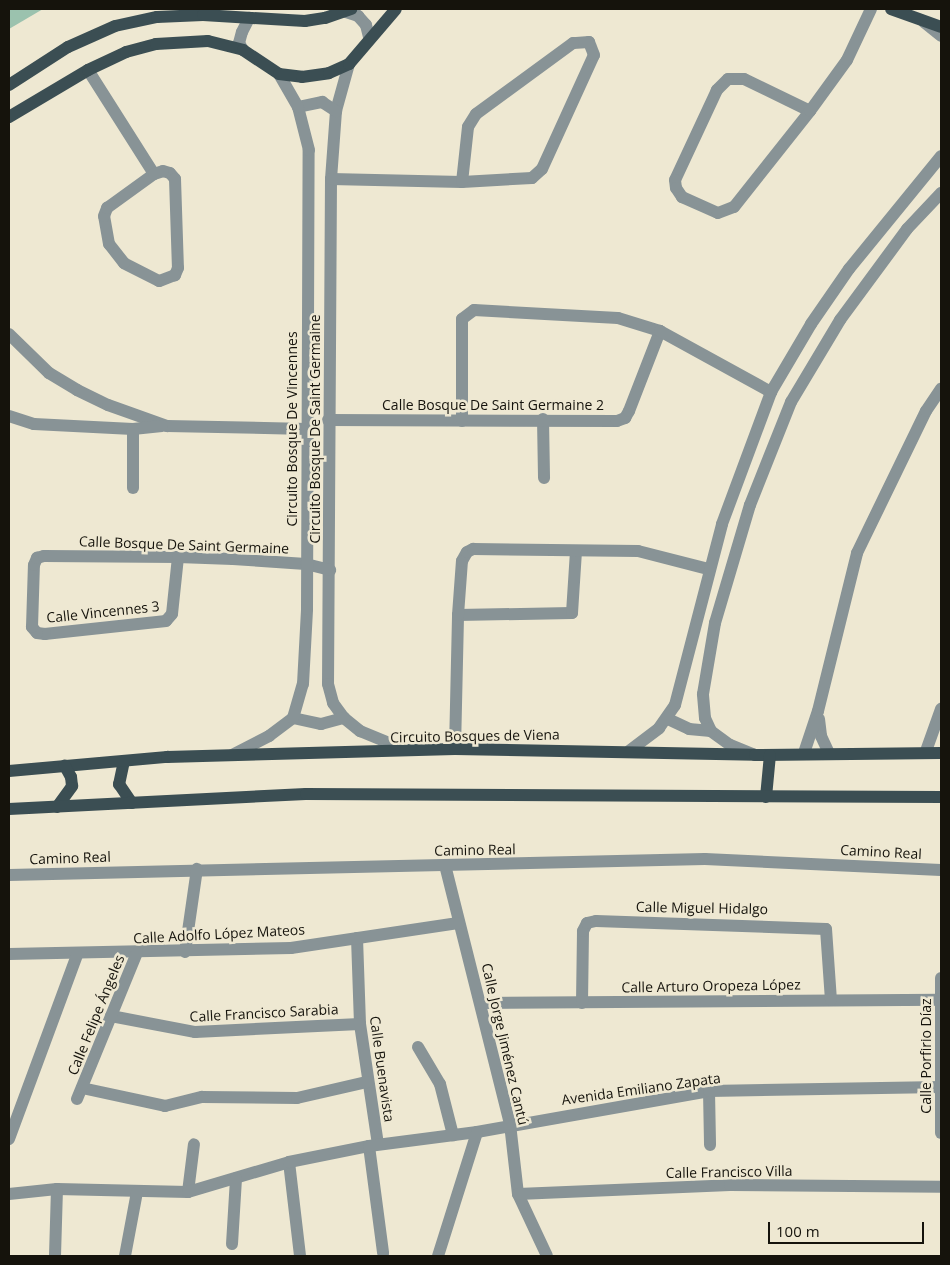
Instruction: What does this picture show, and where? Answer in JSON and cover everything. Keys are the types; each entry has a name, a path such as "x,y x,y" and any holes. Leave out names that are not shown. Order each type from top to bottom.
{"main road":[{"path":"9,117 88,70 126,52 156,44 208,41 242,50 279,74 302,77 328,73 349,64 369,37 396,9"},
{"path":"892,9 941,27"},
{"path":"9,85 68,47 115,26 157,17 305,21 349,10"},
{"name":"Circuito Bosques de Viena","path":"9,771 124,761 232,755 455,749 755,755 926,751 941,753"},
{"path":"766,798 770,755"},
{"path":"124,761 119,784 132,804"},
{"path":"58,807 72,786 71,777 65,766"},
{"path":"9,809 306,794 766,798 852,794 941,797"}],"street":[{"path":"810,111 744,79 728,79 717,90 675,180 676,188 682,197 718,212 726,212 734,207 810,111 847,60 871,9"},
{"path":"349,10 358,16 369,37"},
{"path":"242,50 240,38 249,18"},
{"path":"924,22 941,36"},
{"path":"331,179 462,182 519,180 537,174 594,55 588,42 573,43 476,114 468,127 462,182"},
{"name":"Circuito Bosque De Saint Germaine","path":"349,64 336,111 331,179 328,420 330,570 328,684 333,703 344,718 360,731 408,751"},
{"path":"88,70 154,174"},
{"name":"Circuito Bosque De Vincennes","path":"279,74 298,107 309,150 306,564 303,684 292,718"},
{"path":"298,107 322,102 336,111"},
{"path":"629,751 646,741 668,718 686,669 708,569 771,392 811,324 849,269 941,156"},
{"path":"170,172 175,179 178,268 175,275 159,281 124,263 109,244 104,225 108,208 154,174 170,172"},
{"path":"711,732 704,718 703,694 715,623 750,505 791,402 840,320 879,264 941,193"},
{"path":"462,420 462,319 466,313 474,310 605,315 660,332 771,392"},
{"name":"Calle Bosque De Saint Germaine 2","path":"328,420 543,419 617,421 625,418 660,332"},
{"path":"9,334 44,369 77,390 108,406 167,426"},
{"path":"804,753 818,711 857,553 926,411 941,389"},
{"path":"9,416 34,424 132,429 167,426 307,429"},
{"path":"543,419 544,478"},
{"path":"132,429 133,488"},
{"path":"455,749 458,615 462,561 466,552 473,549 652,552 708,569"},
{"path":"458,615 572,612 576,551"},
{"name":"Calle Bosque De Saint Germaine","path":"37,633 32,627 34,565 37,558 178,557 306,564 330,570"},
{"name":"Calle Vincennes 3","path":"37,633 98,630 171,619 178,557"},
{"path":"926,751 941,709"},
{"path":"818,711 821,736 829,753"},
{"path":"232,755 269,736 292,718 321,724 344,718"},
{"path":"668,718 690,729 711,732 730,745 755,755"},
{"name":"Camino Real","path":"9,875 197,869 706,859 941,870"},
{"name":"Calle Jorge Jiménez Cantú","path":"445,865 458,923 481,1003 510,1124 518,1194 547,1256"},
{"path":"185,952 197,869"},
{"name":"Calle Miguel Hidalgo","path":"582,1003 583,931 587,923 596,921 826,929 831,1000"},
{"name":"Calle Adolfo López Mateos","path":"9,954 77,955 291,948 458,923"},
{"name":"Calle Buenavista","path":"357,938 360,1024 383,1253"},
{"name":"Calle Felipe Ángeles","path":"137,953 80,1094 165,1106 202,1097 310,1097 367,1082"},
{"path":"9,1139 77,955"},
{"name":"Calle Porfirio Díaz","path":"941,978 941,1133"},
{"name":"Calle Arturo Oropeza López","path":"481,1003 941,1000"},
{"name":"Calle Francisco Sarabia","path":"111,1016 195,1032 360,1024"},
{"path":"418,1047 440,1084 453,1135"},
{"name":"Avenida Emiliano Zapata","path":"9,1194 57,1189 188,1192 289,1162 373,1145 477,1132 510,1124 709,1091 941,1087"},
{"path":"709,1091 710,1145"},
{"path":"442,1255 477,1132"},
{"path":"188,1192 194,1144"},
{"path":"289,1162 300,1256"},
{"path":"232,1244 236,1178"},
{"name":"Calle Francisco Villa","path":"518,1194 730,1185 941,1187"},
{"path":"55,1256 57,1189"},
{"path":"125,1256 137,1192"}],"green space":[{"path":"9,9 43,9 9,29"}]}
